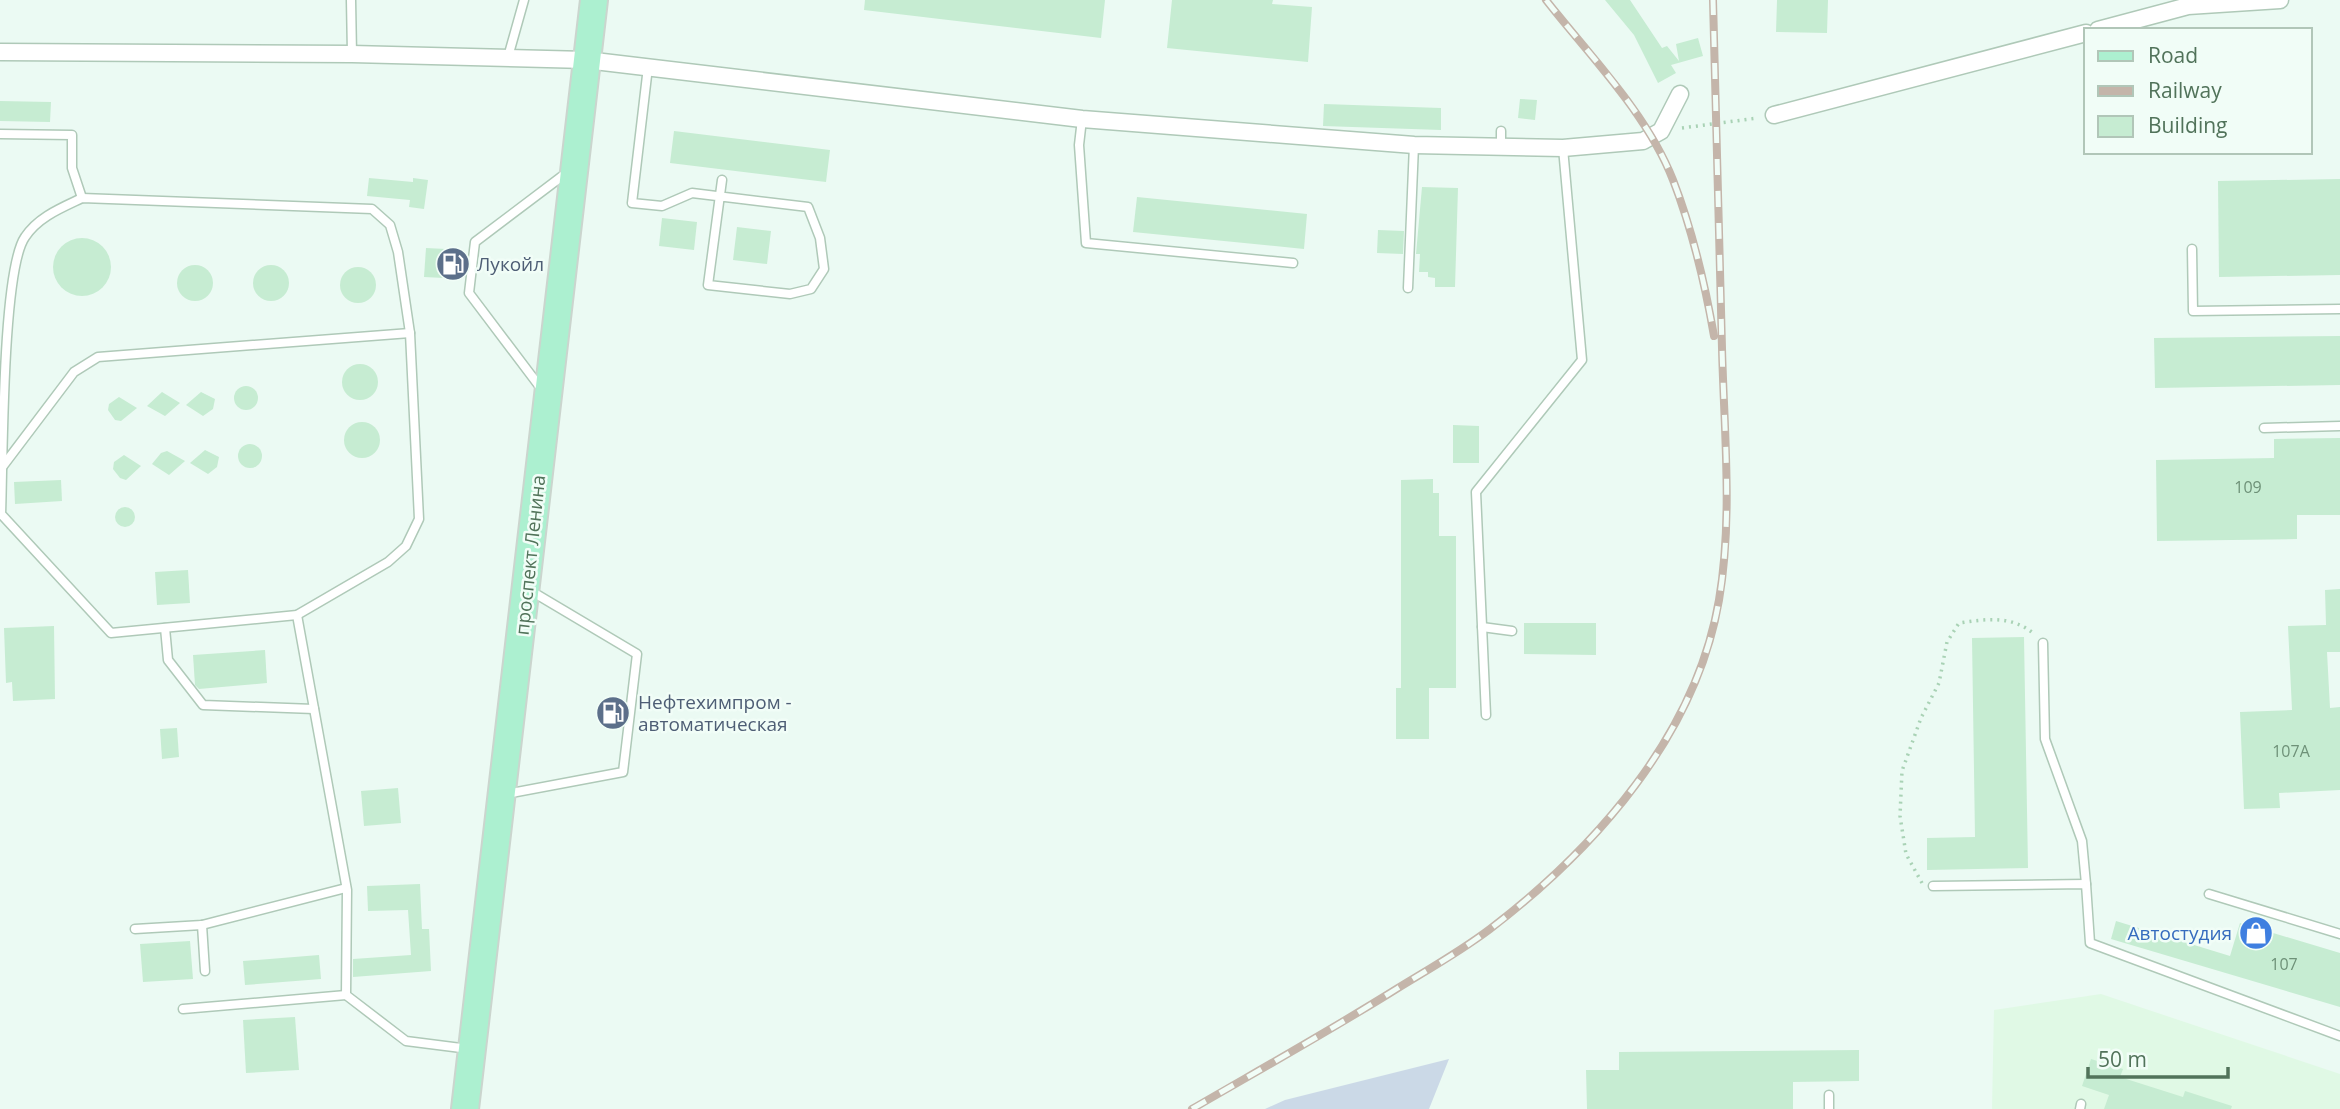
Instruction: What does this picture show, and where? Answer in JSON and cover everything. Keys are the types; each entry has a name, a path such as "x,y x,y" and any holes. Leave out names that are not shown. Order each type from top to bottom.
{"main road":[{"name":"проспект Ленина","path":"465,1109 594,0"}],"street":[{"path":"2106,28 2188,6 2280,0"},
{"path":"1774,115 2084,34"},
{"path":"0,52 352,54 586,60 1082,120 1413,145 1501,139 1563,148 1643,141 1661,131 1680,94"}],"lane":[{"path":"351,0 352,54"},
{"path":"508,57 524,0"},
{"path":"648,67 632,203 662,206 692,193 720,196 808,207 820,238 824,269 811,289 790,294 708,285 720,196 722,180"},
{"path":"1082,120 1079,145 1086,243 1293,263"},
{"path":"0,134 72,135 72,168 82,198"},
{"path":"1408,288 1413,145"},
{"path":"1486,715 1476,492 1582,360 1563,148"},
{"path":"547,396 469,293 470,280 475,242 574,167"},
{"path":"82,198 372,209 390,225 398,252 410,333 419,519 406,546 388,562 298,615 111,633 1,514 10,290 23,238 44,217 82,198"},
{"path":"2192,249 2193,311 2340,310"},
{"path":"3,466 74,372 99,357 410,333"},
{"path":"2264,428 2340,426"},
{"path":"502,795 623,772 637,654 526,588"},
{"path":"298,615 346,888 346,995"},
{"path":"1482,627 1512,631"},
{"path":"165,628 168,660 203,705 314,709"},
{"path":"2043,643 2045,739 2082,841 2090,943 2340,1036"},
{"path":"1933,886 2086,884"},
{"path":"135,929 202,925 346,888"},
{"path":"2209,894 2340,934"},
{"path":"202,925 205,971"},
{"path":"183,1009 346,995 406,1041 472,1049"},
{"path":"1829,1095 1829,1109"}],"path":[{"path":"1661,131 1774,115"},
{"path":"1933,886 1922,885 1906,854 1900,816 1902,771 1921,718 1940,683 1947,642 1959,623 1989,618 2019,622 2043,643"}],"shaded area":[{"path":"2101,994 2340,1074 2340,1109 1992,1109 1994,1010"},
{"path":"1449,1059 1429,1109 1265,1109 1285,1100"}],"building":[{"path":"865,0 1105,0 1101,38 864,10"},
{"path":"1172,0 1273,0 1272,4 1312,7 1308,62 1167,48"},
{"path":"1605,0 1630,0 1662,48 1667,46 1679,61 1676,44 1698,38 1703,56 1671,65 1676,73 1658,83 1634,35"},
{"path":"1777,0 1828,0 1827,33 1776,32"},
{"path":"1520,99 1537,100 1535,120 1518,118"},
{"path":"0,101 51,102 50,122 0,121"},
{"path":"1324,104 1441,108 1441,130 1323,126"},
{"path":"674,131 830,150 826,182 670,163"},
{"path":"369,178 413,182 413,178 428,180 424,209 409,207 410,200 367,196"},
{"path":"2340,179 2340,275 2219,277 2218,181"},
{"path":"1422,187 1458,188 1455,287 1435,287 1435,278 1428,277 1428,272 1419,272 1420,254 1416,254"},
{"path":"1137,197 1307,214 1304,249 1133,232"},
{"path":"662,218 697,222 694,250 659,246"},
{"path":"737,227 771,231 767,264 733,260"},
{"path":"1378,230 1404,231 1403,254 1377,253"},
{"path":"76,238 88,238 103,246 111,261 111,273 103,288 88,296 76,296 61,288 53,273 53,261 61,246"},
{"path":"426,248 446,249 444,278 424,277"},
{"path":"195,265 208,270 213,283 208,296 195,301 182,296 177,283 182,270"},
{"path":"271,265 284,270 289,283 284,296 271,301 258,296 253,283 258,270"},
{"path":"358,267 371,272 376,285 371,298 358,303 345,298 340,285 345,272"},
{"path":"2340,336 2340,385 2155,388 2154,338"},
{"path":"360,364 373,369 378,382 373,395 360,400 347,395 342,382 347,369"},
{"path":"246,386 257,393 258,398 251,409 246,410 235,403 234,398 241,387"},
{"path":"162,392 180,403 165,416 147,406"},
{"path":"201,392 215,399 213,409 203,416 186,405"},
{"path":"119,397 137,408 121,421 115,420 108,410 109,404"},
{"path":"362,422 375,427 380,440 375,453 362,458 349,453 344,440 349,427"},
{"path":"1453,425 1479,426 1479,463 1453,463"},
{"path":"2340,438 2340,515 2297,515 2297,539 2157,541 2156,460 2274,458 2274,439"},
{"path":"250,444 261,451 262,456 255,467 250,468 239,461 238,456 245,445"},
{"path":"205,450 219,457 217,467 208,474 190,463"},
{"path":"167,451 185,461 169,475 152,464 161,453"},
{"path":"124,455 141,466 126,480 120,478 113,469 114,462"},
{"path":"1433,479 1433,493 1439,493 1439,536 1456,536 1456,688 1429,688 1429,739 1396,739 1396,688 1401,688 1401,480"},
{"path":"61,480 62,501 15,504 14,482"},
{"path":"125,507 132,510 135,517 132,524 125,527 118,524 115,517 118,510"},
{"path":"188,570 190,603 157,605 155,572"},
{"path":"2340,589 2340,652 2327,652 2330,708 2340,707 2340,790 2279,793 2280,808 2244,809 2240,712 2292,710 2288,626 2326,625 2325,590"},
{"path":"1524,623 1596,623 1596,655 1524,654"},
{"path":"54,626 55,699 13,701 12,682 6,683 4,628"},
{"path":"2024,637 2028,868 1927,870 1927,838 1975,837 1972,638"},
{"path":"265,650 267,683 199,689 195,685 193,655"},
{"path":"177,728 179,757 162,759 160,729"},
{"path":"398,788 401,823 364,826 361,791"},
{"path":"420,884 422,929 429,929 431,971 353,977 353,959 411,955 408,910 368,911 367,886"},
{"path":"2116,921 2230,956 2240,923 2340,953 2340,1007 2111,939"},
{"path":"190,941 193,979 143,982 140,944"},
{"path":"319,955 321,979 245,985 243,961"},
{"path":"295,1017 299,1070 246,1073 243,1020"},
{"path":"1859,1050 1859,1081 1793,1082 1793,1109 1587,1109 1586,1070 1619,1070 1619,1052"},
{"path":"2091,1059 2123,1069 2120,1077 2183,1097 2185,1091 2232,1106 2231,1109 2104,1109 2109,1095 2082,1086"}],"railway":[{"path":"1546,0 1633,108 1662,155 1692,237 1714,336"},
{"path":"1192,1109 1445,960 1490,929 1529,897 1603,825 1636,785 1664,742 1688,697 1707,650 1719,600 1726,538 1727,474 1713,0"}],"place":[{"name":"Лукойл","path":"453,264"},
{"name":"Нефтехимпром - автоматическая","path":"613,713"},
{"name":"Автостудия","path":"2256,933"}]}
